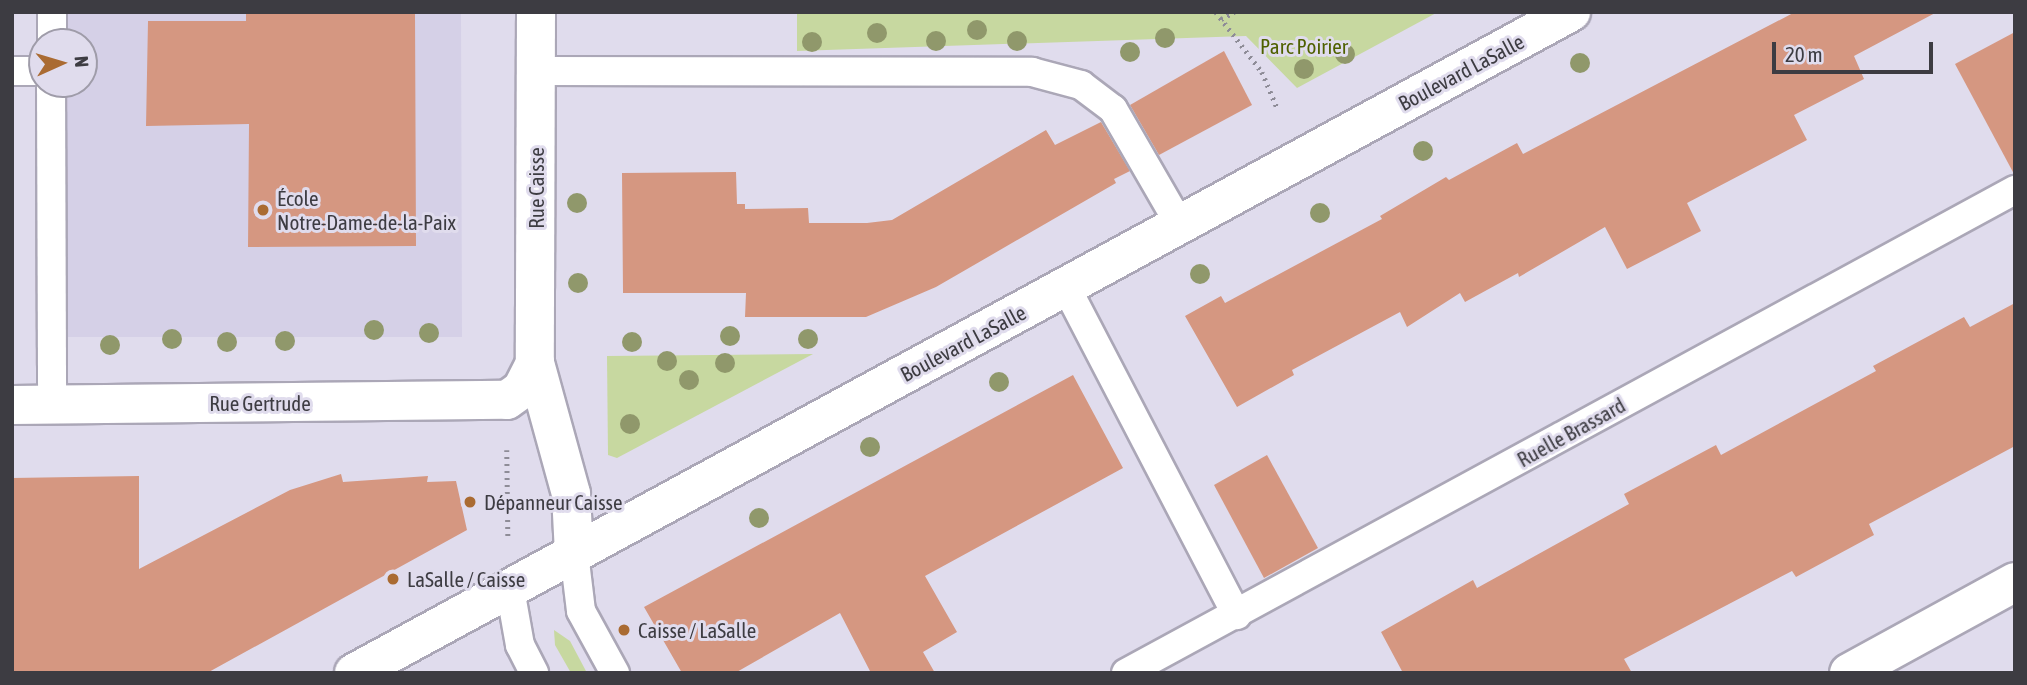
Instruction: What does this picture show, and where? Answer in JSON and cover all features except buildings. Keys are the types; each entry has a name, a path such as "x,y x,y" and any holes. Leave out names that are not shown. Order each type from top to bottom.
{"main road":[{"name":"Rue Caisse","path":"536,12 535,363 571,494 574,553"},
{"name":"Boulevard LaSalle","path":"354,673 1571,12"},
{"path":"507,400 522,389 535,363"},
{"name":"Rue Gertrude","path":"12,405 507,400"},
{"path":"1849,673 2015,582"}],"lane":[{"path":"537,71 1032,72 1081,85 1113,109 1180,225"},
{"path":"51,98 52,404"},
{"name":"Ruelle Brassard","path":"1126,673 2015,190"},
{"path":"1066,287 1237,615"},
{"path":"574,553 581,611 615,673"},
{"path":"510,589 520,645 534,673"}],"path":[{"path":"1216,12 1262,72 1277,107"},
{"path":"1221,19 1234,12"},
{"path":"507,400 510,589"}],"shaded area":[{"name":"École Notre-Dame-de-la-Paix","path":"66,12 461,12 462,337 65,337 66,98 98,98 98,28 66,28"}],"green space":[{"name":"Parc Poirier","path":"797,12 1438,12 1297,88 1246,36 797,51"},
{"path":"813,354 617,458 608,455 607,356"},
{"path":"554,630 570,641 587,673 571,673 555,645"}],"place":[{"name":"École Notre-Dame-de-la-Paix","path":"263,210"},
{"name":"Dépanneur Caisse","path":"470,502"},
{"name":"LaSalle / Caisse","path":"393,579"},
{"name":"Caisse / LaSalle","path":"624,630"}]}
